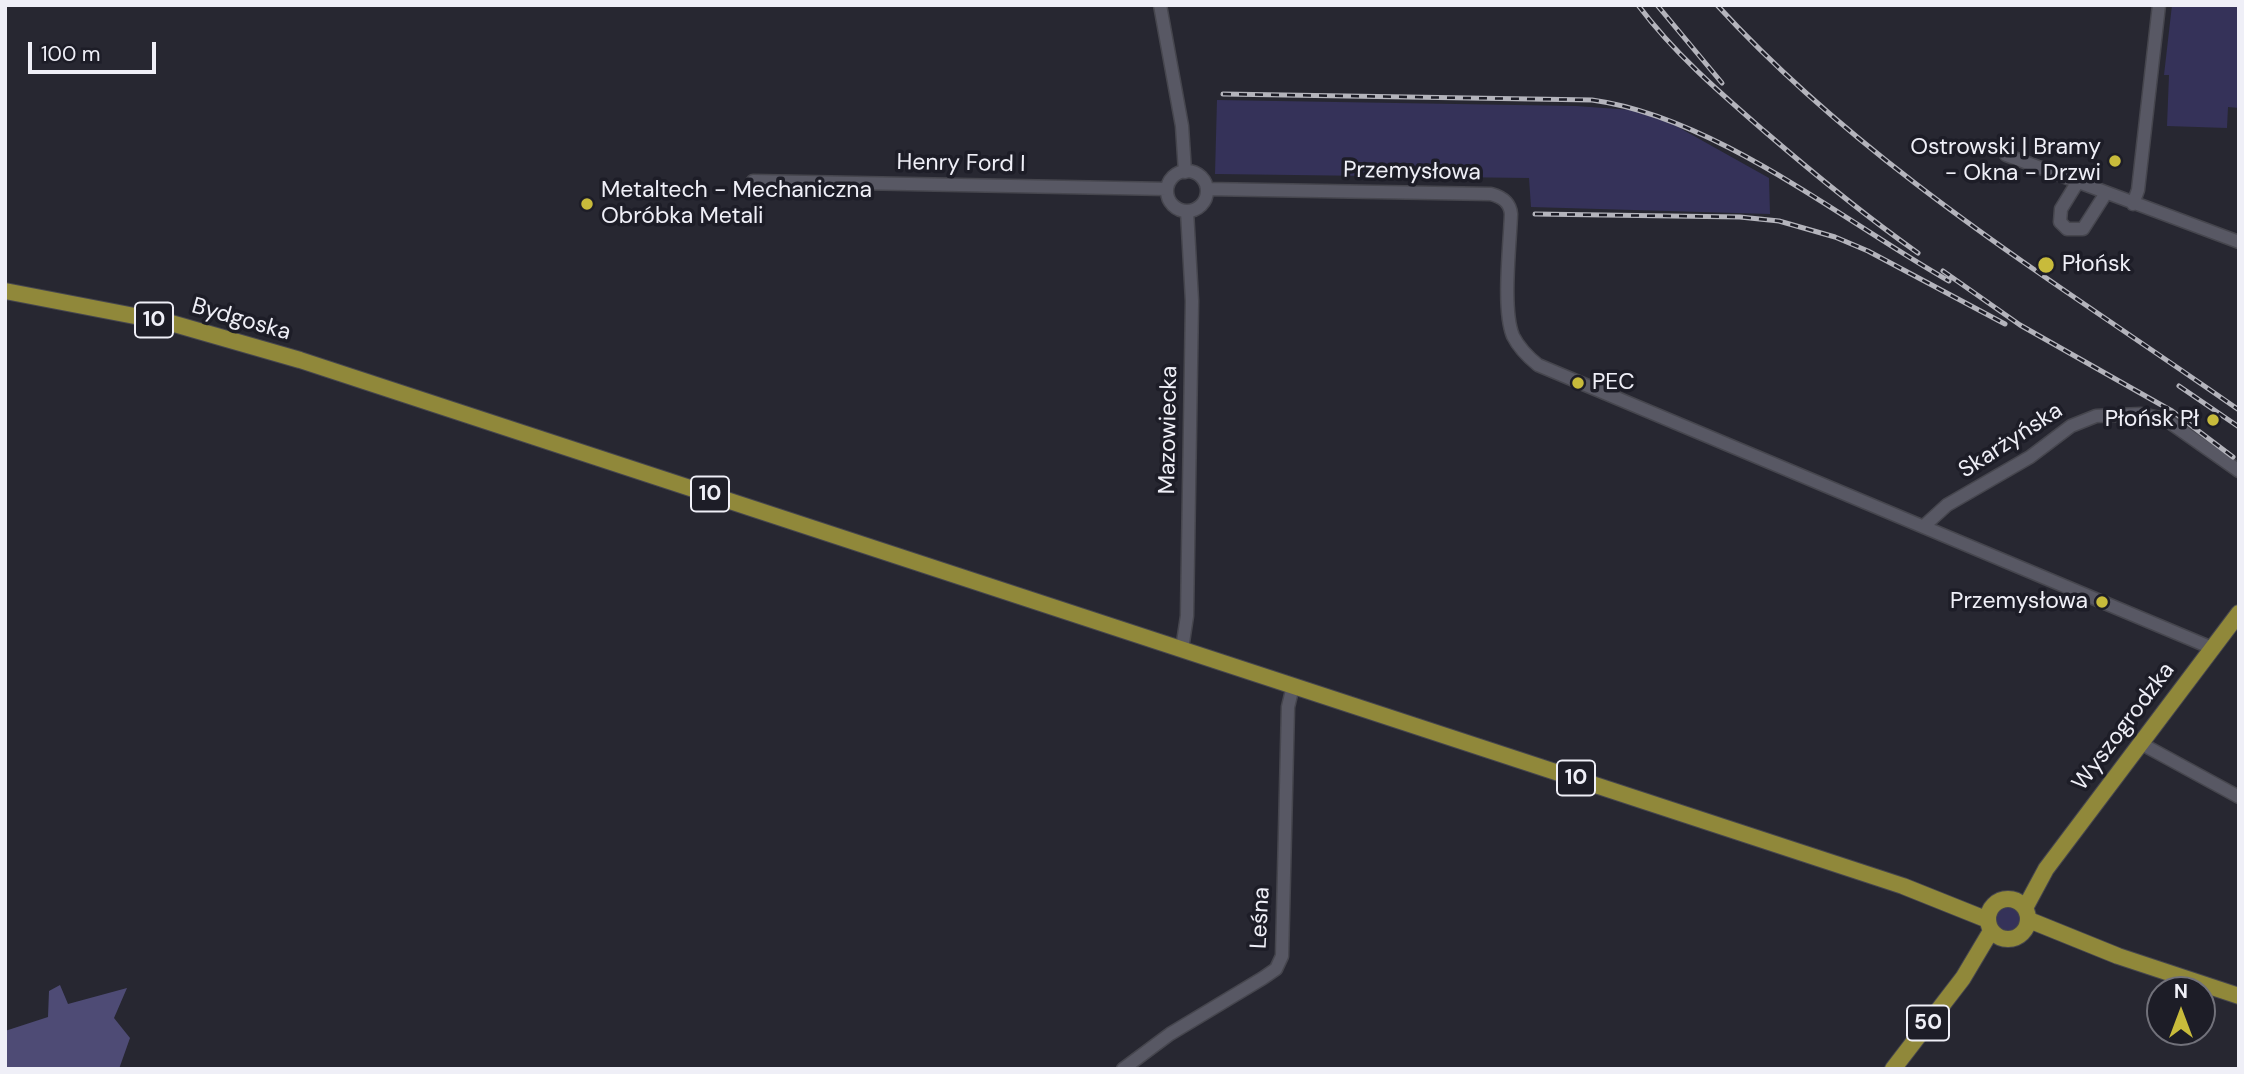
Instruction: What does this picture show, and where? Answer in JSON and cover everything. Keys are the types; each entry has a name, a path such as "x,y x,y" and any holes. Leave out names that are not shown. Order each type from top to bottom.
{"main road":[{"name":"Bydgoska","path":"5,291 179,325 300,360 1182,649"},
{"name":"Wyszogrodzka","path":"2023,915 2046,869 2239,613"},
{"name":"10","path":"1182,649 1903,886 1994,924"},
{"path":"2023,915 2016,938 1994,924 2001,900 2023,915 2118,956 2239,996"},
{"name":"50","path":"1893,1069 1963,978 1994,924"}],"street":[{"path":"1160,5 1182,126 1185,172"},
{"path":"2133,204 2138,190 2159,5"},
{"path":"2006,155 2239,242"},
{"path":"1185,172 1199,176 1207,189 1200,206 1187,211 1170,202 1167,189 1172,179 1185,172"},
{"name":"Henry Ford I","path":"753,181 1167,189"},
{"path":"2077,183 2059,215 2060,222 2067,229 2083,229 2106,193"},
{"name":"Przemysłowa","path":"1207,189 1491,194 1501,197 1510,207 1511,214 1509,315 1513,335 1523,352 1538,365 2212,648"},
{"name":"Mazowiecka","path":"1182,649 1187,606 1192,301 1187,211"},
{"name":"Skarżyńska","path":"1923,526 1947,505 2030,457 2071,426 2096,416 2141,414 2165,419 2239,471"},
{"name":"Leśna","path":"1123,1069 1170,1034 1276,969 1282,956 1288,707 1293,685"},
{"path":"2140,743 2239,797"}],"shaded area":[{"path":"2172,5 2239,5 2239,108 2228,107 2227,128 2167,126 2169,75 2164,75"},
{"path":"1217,100 1576,106 1632,110 1669,122 1769,178 1770,214 1531,207 1529,178 1215,174"},
{"path":"2008,905 2018,909 2022,919 2018,929 2008,933 1998,929 1994,919 1998,909"},
{"path":"60,985 68,1004 127,988 114,1018 130,1038 119,1069 5,1069 5,1031 48,1017 49,991"}],"railway":[{"path":"1638,5 1697,71 1730,101 1839,193 1918,253"},
{"path":"1657,5 1722,83"},
{"path":"1717,5 1775,64 1837,120 1901,172 2034,270 2239,410"},
{"path":"1223,94 1592,100 1638,110 1685,127 1777,174 1949,281"},
{"path":"1535,214 1740,217 1779,221 1835,237 1868,251 2005,324"},
{"path":"1943,271 2020,325 2172,411 2233,457"},
{"path":"2179,386 2239,427"}],"place":[{"name":"Ostrowski | Bramy - Okna - Drzwi","path":"2115,161"},
{"name":"Metaltech - Mechaniczna Obróbka Metali","path":"587,204"},
{"name":"Płońsk","path":"2046,265"},
{"name":"PEC","path":"1578,383"},
{"name":"Płońsk Pł","path":"2213,420"},
{"name":"Przemysłowa","path":"2102,602"}]}
